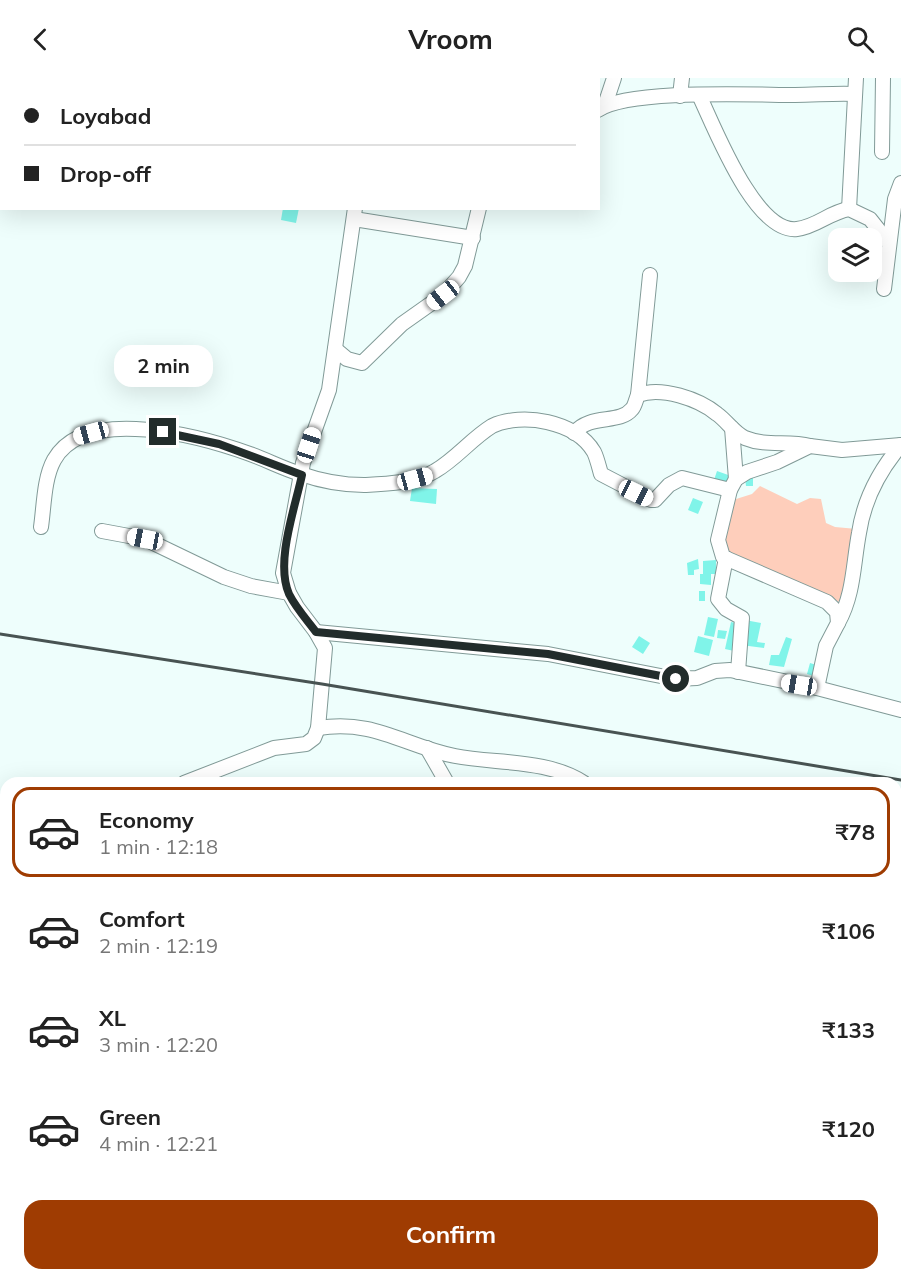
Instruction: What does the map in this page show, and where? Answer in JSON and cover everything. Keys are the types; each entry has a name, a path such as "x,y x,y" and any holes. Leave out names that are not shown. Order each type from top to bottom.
{"street":[{"path":"602,108 614,78"},
{"path":"680,96 682,78"},
{"path":"849,209 856,78"},
{"path":"882,152 883,78"},
{"path":"602,108 680,96 855,94"},
{"path":"699,96 742,184 774,220 785,228 795,230 849,209 870,219 890,243"},
{"path":"884,289 894,261 890,243 895,199 901,183"},
{"path":"335,349 355,362 368,359 402,324 453,285 465,266 479,210"},
{"path":"199,777 274,748 306,744 314,738 318,728 324,648 316,632 289,593 284,573 286,552 303,469 320,410 329,390 354,214 473,238"},
{"path":"574,433 588,422 613,418 632,409 638,395 650,275"},
{"path":"638,395 651,393 693,400 712,409 739,435 759,442 788,442 842,450 901,445"},
{"path":"41,527 49,472 54,460 63,447 78,437 104,430 141,429 185,436 353,484 415,479 436,471 492,426 511,420 550,423 574,433 592,450 601,474 651,500 655,500 669,485 682,478 733,485"},
{"path":"732,428 733,485 718,540 720,553 726,558 827,602 837,612 838,623"},
{"path":"817,688 826,646 852,588 858,534 865,504 876,480 901,445"},
{"path":"733,485 747,472 777,462 810,446"},
{"path":"102,531 145,539 224,577 251,586 289,593"},
{"path":"726,558 718,599 726,609 742,618 738,672"},
{"path":"316,632 548,654 676,679 697,678 715,671 738,672 817,688 901,710"},
{"path":"318,728 343,726 381,731 456,756 544,769 572,777"},
{"path":"427,748 444,777"}],"shaded area":[{"path":"760,486 797,504 810,498 821,499 826,523 835,527 857,529 843,604 826,595 726,556 724,541 733,500 752,494"}],"building":[{"path":"283,210 299,210 296,223 281,220"},
{"path":"717,471 731,476 728,484 713,483"},
{"path":"753,476 753,486 746,486 745,477"},
{"path":"412,488 437,489 436,504 410,501"},
{"path":"693,498 703,502 698,514 688,510"},
{"path":"698,559 699,569 694,570 694,575 688,575 687,563"},
{"path":"716,560 716,574 711,574 711,585 700,584 703,561"},
{"path":"699,591 705,591 705,601 699,601"},
{"path":"708,617 718,619 714,637 704,635"},
{"path":"745,620 761,623 757,642 765,643 764,648 741,645"},
{"path":"731,622 740,624 734,651 725,649"},
{"path":"718,630 727,631 725,639 717,638"},
{"path":"639,636 650,643 643,654 632,647"},
{"path":"698,636 713,640 709,656 694,652"},
{"path":"786,637 792,639 784,667 769,665 771,655 779,655"},
{"path":"810,663 820,666 817,677 807,674"}],"railway":[{"path":"0,634 322,684 883,777"}],"route":[{"path":"163,432 249,453 302,475 286,552 284,573 289,593 316,632 548,654 620,666 676,679"}]}
